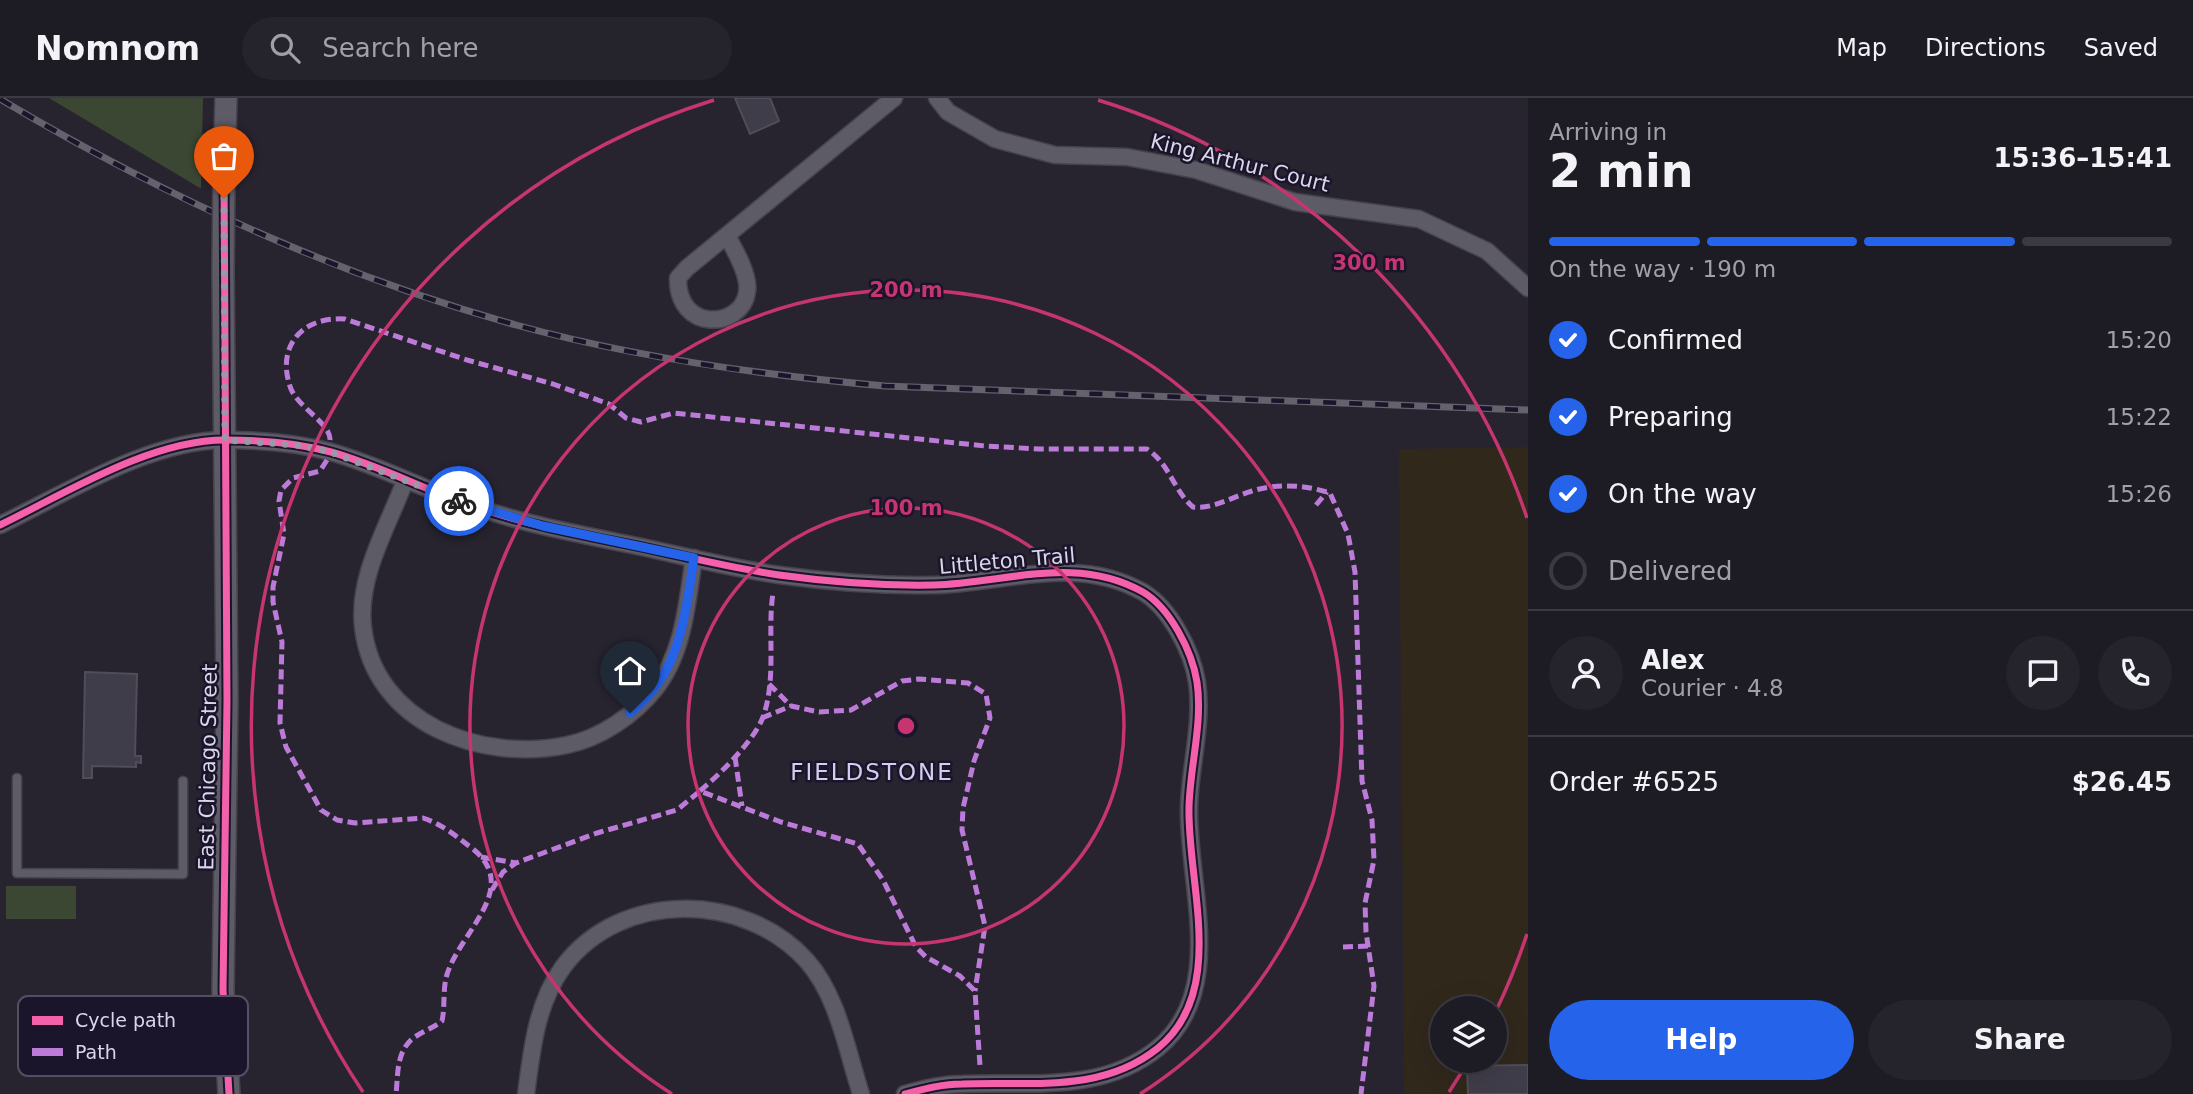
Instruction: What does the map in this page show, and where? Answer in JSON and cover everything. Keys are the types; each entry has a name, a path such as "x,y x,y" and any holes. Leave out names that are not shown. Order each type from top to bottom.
{"main road":[{"name":"East Chicago Street","path":"223,996 227,701 223,271 226,98"},
{"name":"East Chicago Street","path":"228,1076 229,1094"}],"street":[{"path":"727,236 739,259 748,290 742,307 730,316 701,318 688,312 678,295 678,278 727,236 894,98"},
{"name":"King Arthur Court","path":"937,98 948,112 995,139 1055,155 1127,157 1195,170 1295,202 1419,219 1487,251 1528,288"},
{"name":"Littleton Trail","path":"0,525 133,461 198,442 225,440 296,445 328,451 479,508 543,526 776,575 893,585 988,581 1065,570 1091,572 1111,578 1151,598 1177,631 1191,658 1197,682 1198,713 1189,815 1198,964 1193,989 1174,1029 1162,1045 1141,1059 1113,1074 1086,1081 960,1084 905,1094"},
{"path":"405,481 367,577 363,628 373,661 386,687 404,709 428,726 465,740 513,748 568,745 594,736 641,704 657,687 676,654 694,558"},
{"path":"526,1094 539,1017 547,994 563,967 581,948 620,922 646,914 695,908 717,910 765,928 790,944 809,964 836,1016 861,1094"}],"lane":[{"path":"18,778 17,873 183,874 183,781"}],"shaded area":[{"path":"1528,447 1528,1094 1404,1094 1399,449"}],"green space":[{"path":"49,98 203,98 201,188 200,188"},
{"path":"6,886 76,886 76,919 6,919"}],"building":[{"path":"735,98 770,98 779,121 750,134"},
{"path":"85,672 137,674 135,756 141,756 141,763 136,762 136,767 92,766 92,778 83,778"},
{"path":"1507,1065 1528,1065 1528,1094 1468,1094 1467,1073 1507,1073"}],"railway":[{"path":"0,99 187,200 315,257 448,305 607,347 745,371 885,386 1528,410"}],"marked path":[{"path":"330,440 325,428 291,389 287,360 296,337 305,329 330,319 345,319 467,360 553,384 609,404 626,418 641,422 674,413 985,446 1147,449 1161,462 1193,507 1216,504 1271,487 1311,488 1330,493 1348,534 1355,572 1362,781 1372,820 1374,860 1365,903 1366,932 1374,986 1361,1094"},
{"path":"327,460 320,471 293,478 281,490 279,501 284,534 273,587 273,602 282,642 280,723 286,747 321,810 337,820 355,823 423,818 430,820 469,846 485,862 491,878 490,894 483,910 452,961 446,978 442,1021 413,1038 405,1047 398,1066 396,1094"},
{"path":"1316,505 1327,492"},
{"path":"700,791 744,746 763,717 770,687 773,593"},
{"path":"762,718 791,706 819,712 851,710 902,681 919,679 968,683 986,694 990,718 974,761 963,808 962,830 985,926 975,991"},
{"path":"769,684 791,706"},
{"path":"735,757 742,806"},
{"path":"492,890 503,872 516,863 597,833 677,810 700,791 781,822 858,844 883,880 916,947 926,957 960,976 975,991 980,1066"},
{"path":"481,857 516,863"},
{"path":"1343,947 1368,946"}],"cycle path":[{"path":"223,996 227,701 224,174"},
{"path":"0,525 138,458 197,442 252,441 292,444 331,452 368,464 458,501 536,524 761,572 837,582 915,585 1066,573 1118,581 1143,592 1171,619 1185,644 1197,682 1197,729 1189,807 1199,935 1198,967 1192,997 1179,1024 1158,1048 1136,1063 1113,1073 1064,1082 955,1084 905,1094"},
{"path":"228,1076 229,1094"}],"way so far":[{"path":"224,198 225,440 296,445 328,451 372,465 405,481 459,501"}],"district":[{"name":"FIELDSTONE","path":"872,772"}],"route":[{"path":"459,501 543,526 694,558 676,654 657,687 630,713"}]}
